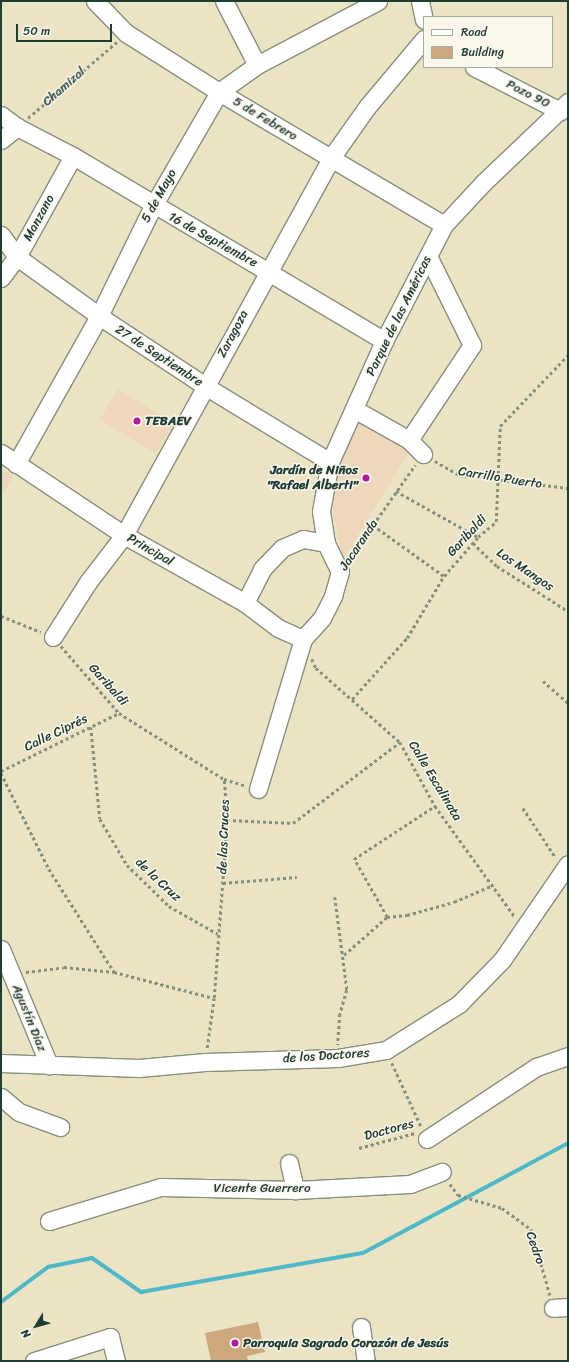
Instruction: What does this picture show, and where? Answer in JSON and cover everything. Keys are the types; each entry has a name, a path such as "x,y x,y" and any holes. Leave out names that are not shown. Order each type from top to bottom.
{"street":[{"name":"5 de Febrero","path":"95,1 126,33 219,92 444,225"},
{"path":"224,1 257,66"},
{"name":"5 de Mayo","path":"16,464 99,316 153,206 219,92 257,66 378,1"},
{"path":"420,1 423,16"},
{"name":"Zaragoza","path":"53,637 88,582 124,535 268,270 331,158 367,107 423,39"},
{"name":"Pozo 90","path":"476,68 564,106"},
{"name":"Parque de las Américas","path":"340,572 326,543 321,511 330,462 384,341 444,225 484,182 564,106"},
{"name":"16 de Septiembre","path":"1,115 17,127 73,156 153,206 268,270 384,341"},
{"path":"1,140 17,127"},
{"name":"Manzano","path":"1,278 17,258 73,156"},
{"name":"27 de Septiembre","path":"1,235 17,258 99,316 205,386 330,462"},
{"path":"409,440 472,345 428,256"},
{"path":"354,409 409,440 423,454"},
{"name":"Principal","path":"1,453 124,535 245,603 278,628 303,639"},
{"path":"245,603 262,569 282,548 303,539 326,543"},
{"name":"Jacaranda","path":"303,639 322,618 333,596 340,572"},
{"path":"258,789 303,639"},
{"name":"de los Doctores","path":"1,1063 139,1068 204,1062 338,1058 386,1050 459,1004 502,960 566,867"},
{"name":"Agustín Díaz","path":"1,949 49,1065"},
{"path":"425,1135 536,1067 568,1056"},
{"path":"1,1097 19,1112 60,1127"},
{"path":"289,1163 295,1190"},
{"name":"Vicente Guerrero","path":"49,1221 161,1187 295,1190 410,1184 442,1172"},
{"path":"361,1327 366,1361"},
{"path":"34,1361 110,1337 116,1361"}],"path":[{"name":"Chamizal","path":"17,127 126,33"},
{"name":"Garibaldi","path":"352,699 407,638 444,576 478,537 496,522 500,426 568,355"},
{"name":"Carrillo Puerto","path":"423,454 459,475 568,488"},
{"name":"Jacaranda","path":"340,572 423,454"},
{"path":"396,491 478,537"},
{"path":"373,525 444,576"},
{"name":"Los Mangos","path":"473,543 496,566 568,611"},
{"name":"Garibaldi","path":"1,616 53,637 119,713 224,779"},
{"name":"Calle Escalinata","path":"303,639 316,668 400,742 435,806 524,928"},
{"path":"543,681 568,703"},
{"name":"Calle Ciprés","path":"1,772 119,713"},
{"name":"de la Cruz","path":"91,728 100,819 127,865 169,906 218,934"},
{"path":"227,820 293,822 400,742"},
{"path":"1,772 49,869 114,972"},
{"name":"de las Cruces","path":"204,1062 214,998 223,883 227,820 224,779 258,789"},
{"path":"387,917 354,859 435,806"},
{"path":"523,808 566,867"},
{"path":"223,883 297,877"},
{"path":"344,955 387,917 407,915 454,902 493,885"},
{"path":"335,897 344,955 347,990 340,1014 338,1058"},
{"path":"11,974 64,967 114,972 214,998"},
{"path":"386,1050 425,1135"},
{"name":"Doctores","path":"359,1148 425,1135"},
{"name":"Cedro","path":"458,1195 502,1208 531,1229 561,1307"}],"shaded area":[{"name":"TEBAEV","path":"118,389 174,422 155,453 99,420"},
{"name":"Jardín de Niños \"Rafael Alberti\"","path":"355,413 407,445 408,454 343,559 331,501"},
{"path":"1,469 13,477 1,496"}],"building":[{"name":"Parroquia Sagrado Corazón de Jesús","path":"258,1322 265,1352 247,1356 248,1361 211,1361 205,1333"}],"waterway":[{"path":"1,1302 48,1267 92,1258 141,1292 363,1253 568,1143"}],"place":[{"name":"TEBAEV","path":"137,421"},
{"name":"Jardín de Niños \"Rafael Alberti\"","path":"366,478"},
{"name":"Parroquia Sagrado Corazón de Jesús","path":"235,1343"}]}
